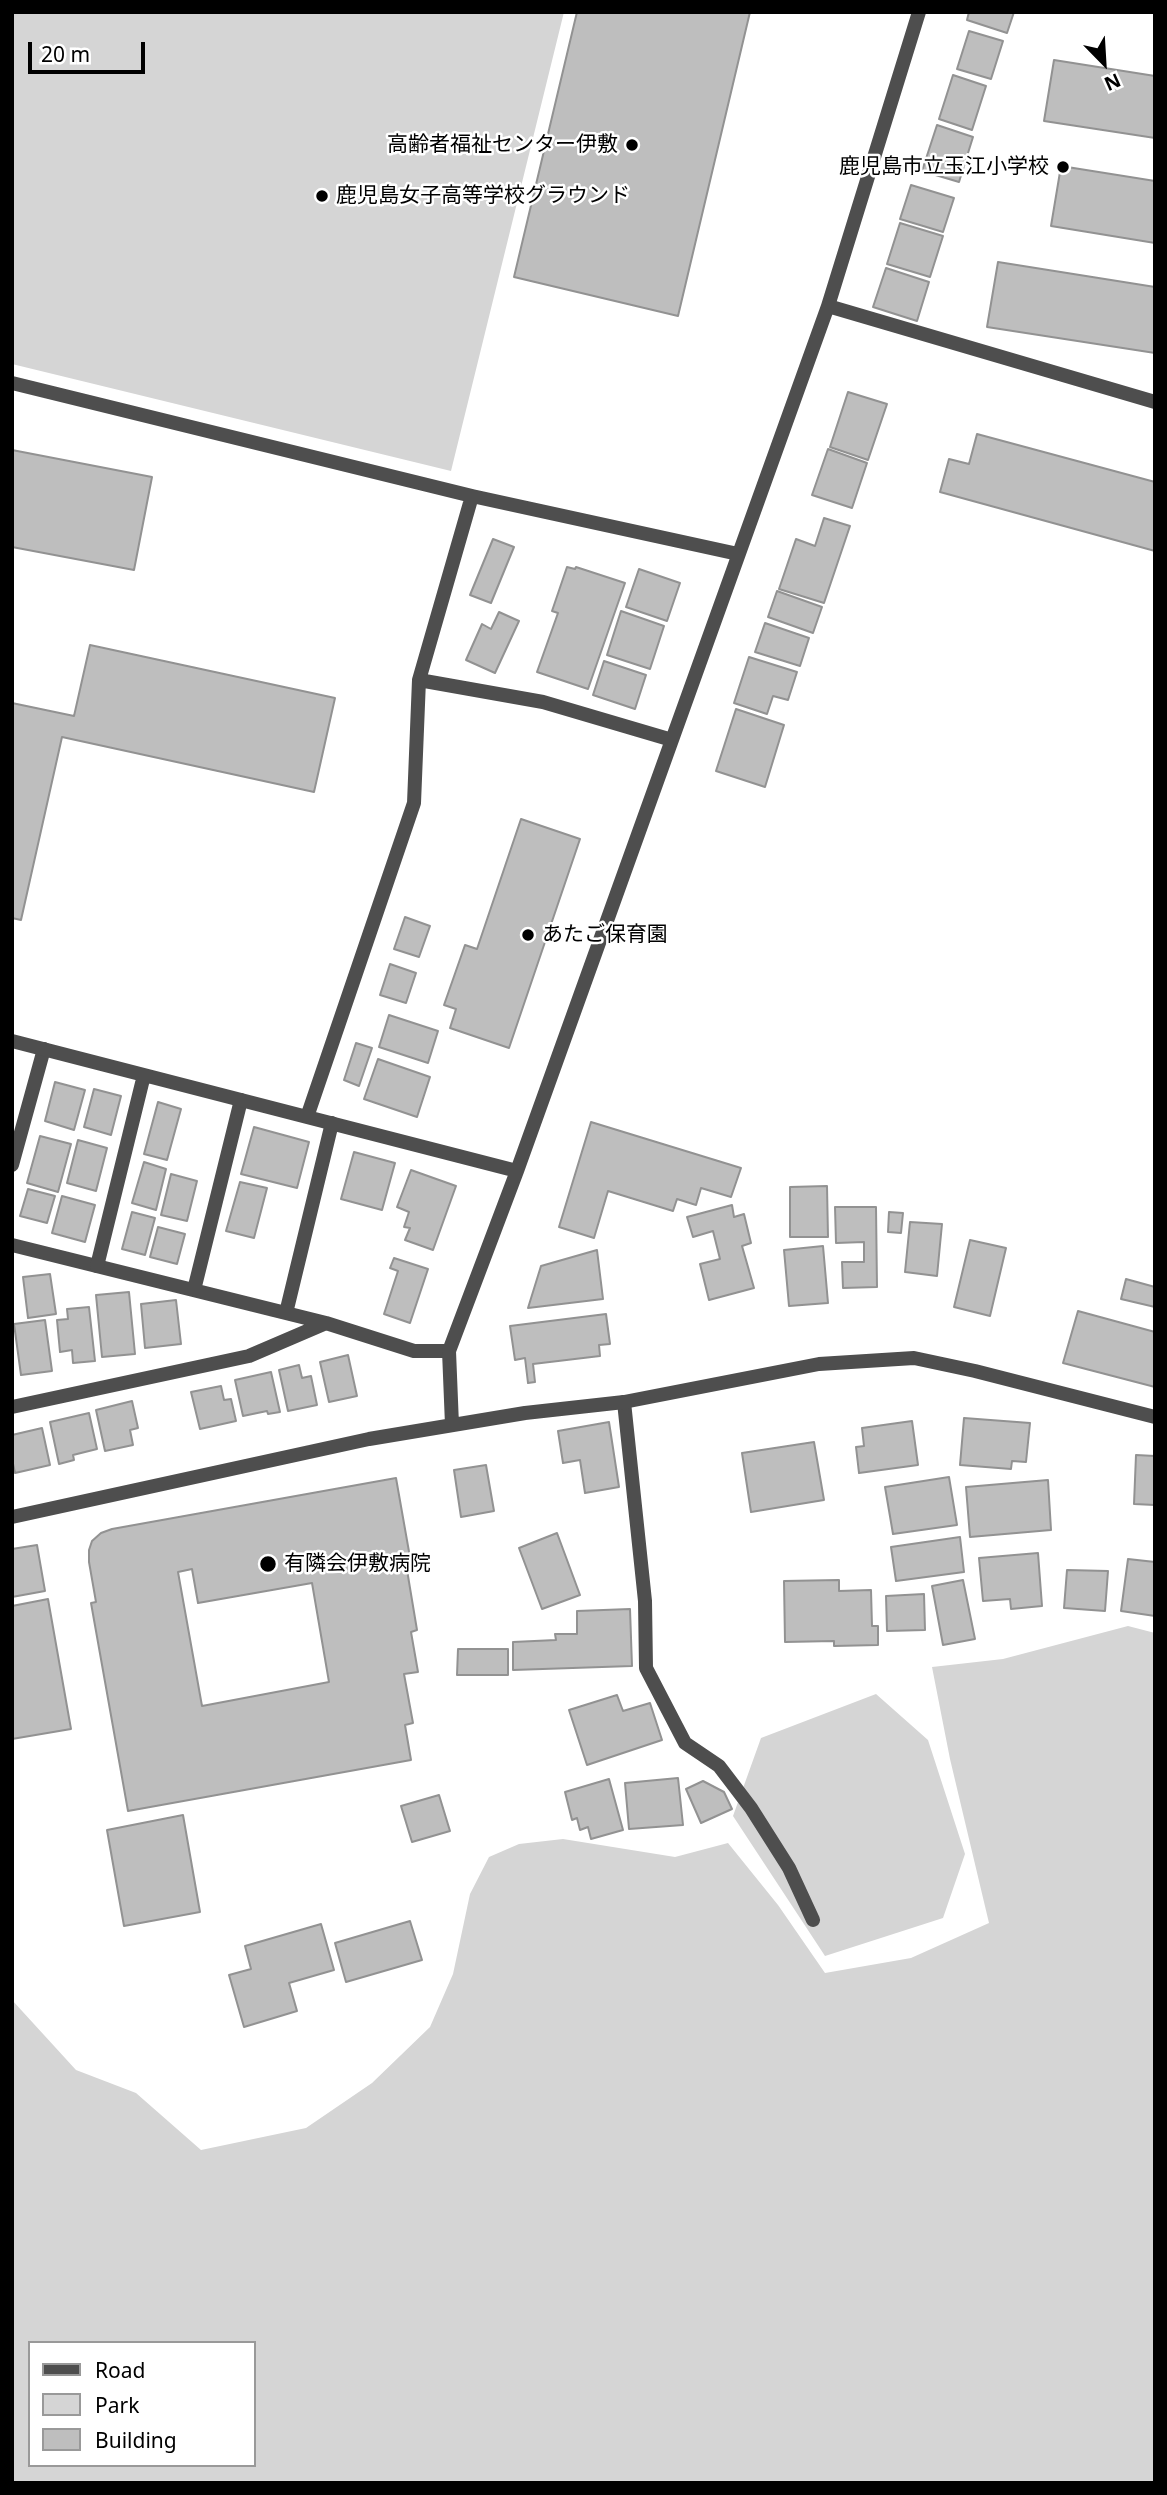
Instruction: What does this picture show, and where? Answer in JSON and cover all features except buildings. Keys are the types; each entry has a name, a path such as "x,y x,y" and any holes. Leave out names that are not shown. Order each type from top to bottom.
{"street":[{"path":"452,1425 449,1351 517,1171 828,306 919,12"},
{"path":"828,306 1155,402"},
{"path":"12,383 472,496 738,554"},
{"path":"307,1117 414,803 419,680 472,496"},
{"path":"419,680 543,702 672,740"},
{"path":"12,1041 517,1171"},
{"path":"12,1166 44,1049"},
{"path":"97,1266 144,1075"},
{"path":"194,1290 241,1100"},
{"path":"286,1312 332,1123"},
{"path":"12,1245 286,1312 414,1351 449,1351"},
{"path":"12,1407 249,1356 326,1323"},
{"path":"12,1517 369,1439 525,1413 624,1402 819,1364 914,1358 1155,1417"},
{"path":"624,1402 645,1601 646,1668 685,1743 719,1766 751,1808 789,1868 813,1920"}],"green space":[{"name":"鹿児島女子高等学校グラウンド","path":"12,12 564,12 451,471 12,364"},
{"path":"1128,1626 1155,1633 1155,2483 12,2483 12,2000 76,2070 136,2093 201,2150 306,2128 372,2083 430,2027 453,1974 470,1894 489,1857 519,1844 563,1839 675,1857 728,1843 778,1905 825,1973 911,1958 989,1923 950,1759 932,1667 1003,1659"},
{"path":"876,1694 928,1740 965,1854 943,1918 825,1956 733,1816 761,1738"}],"place":[{"name":"高齢者福祉センター伊敷","path":"632,145"},
{"name":"鹿児島市立玉江小学校","path":"1063,167"},
{"name":"鹿児島女子高等学校グラウンド","path":"322,196"},
{"name":"あたご保育園","path":"528,935"},
{"name":"有隣会伊敷病院","path":"268,1564"}]}
